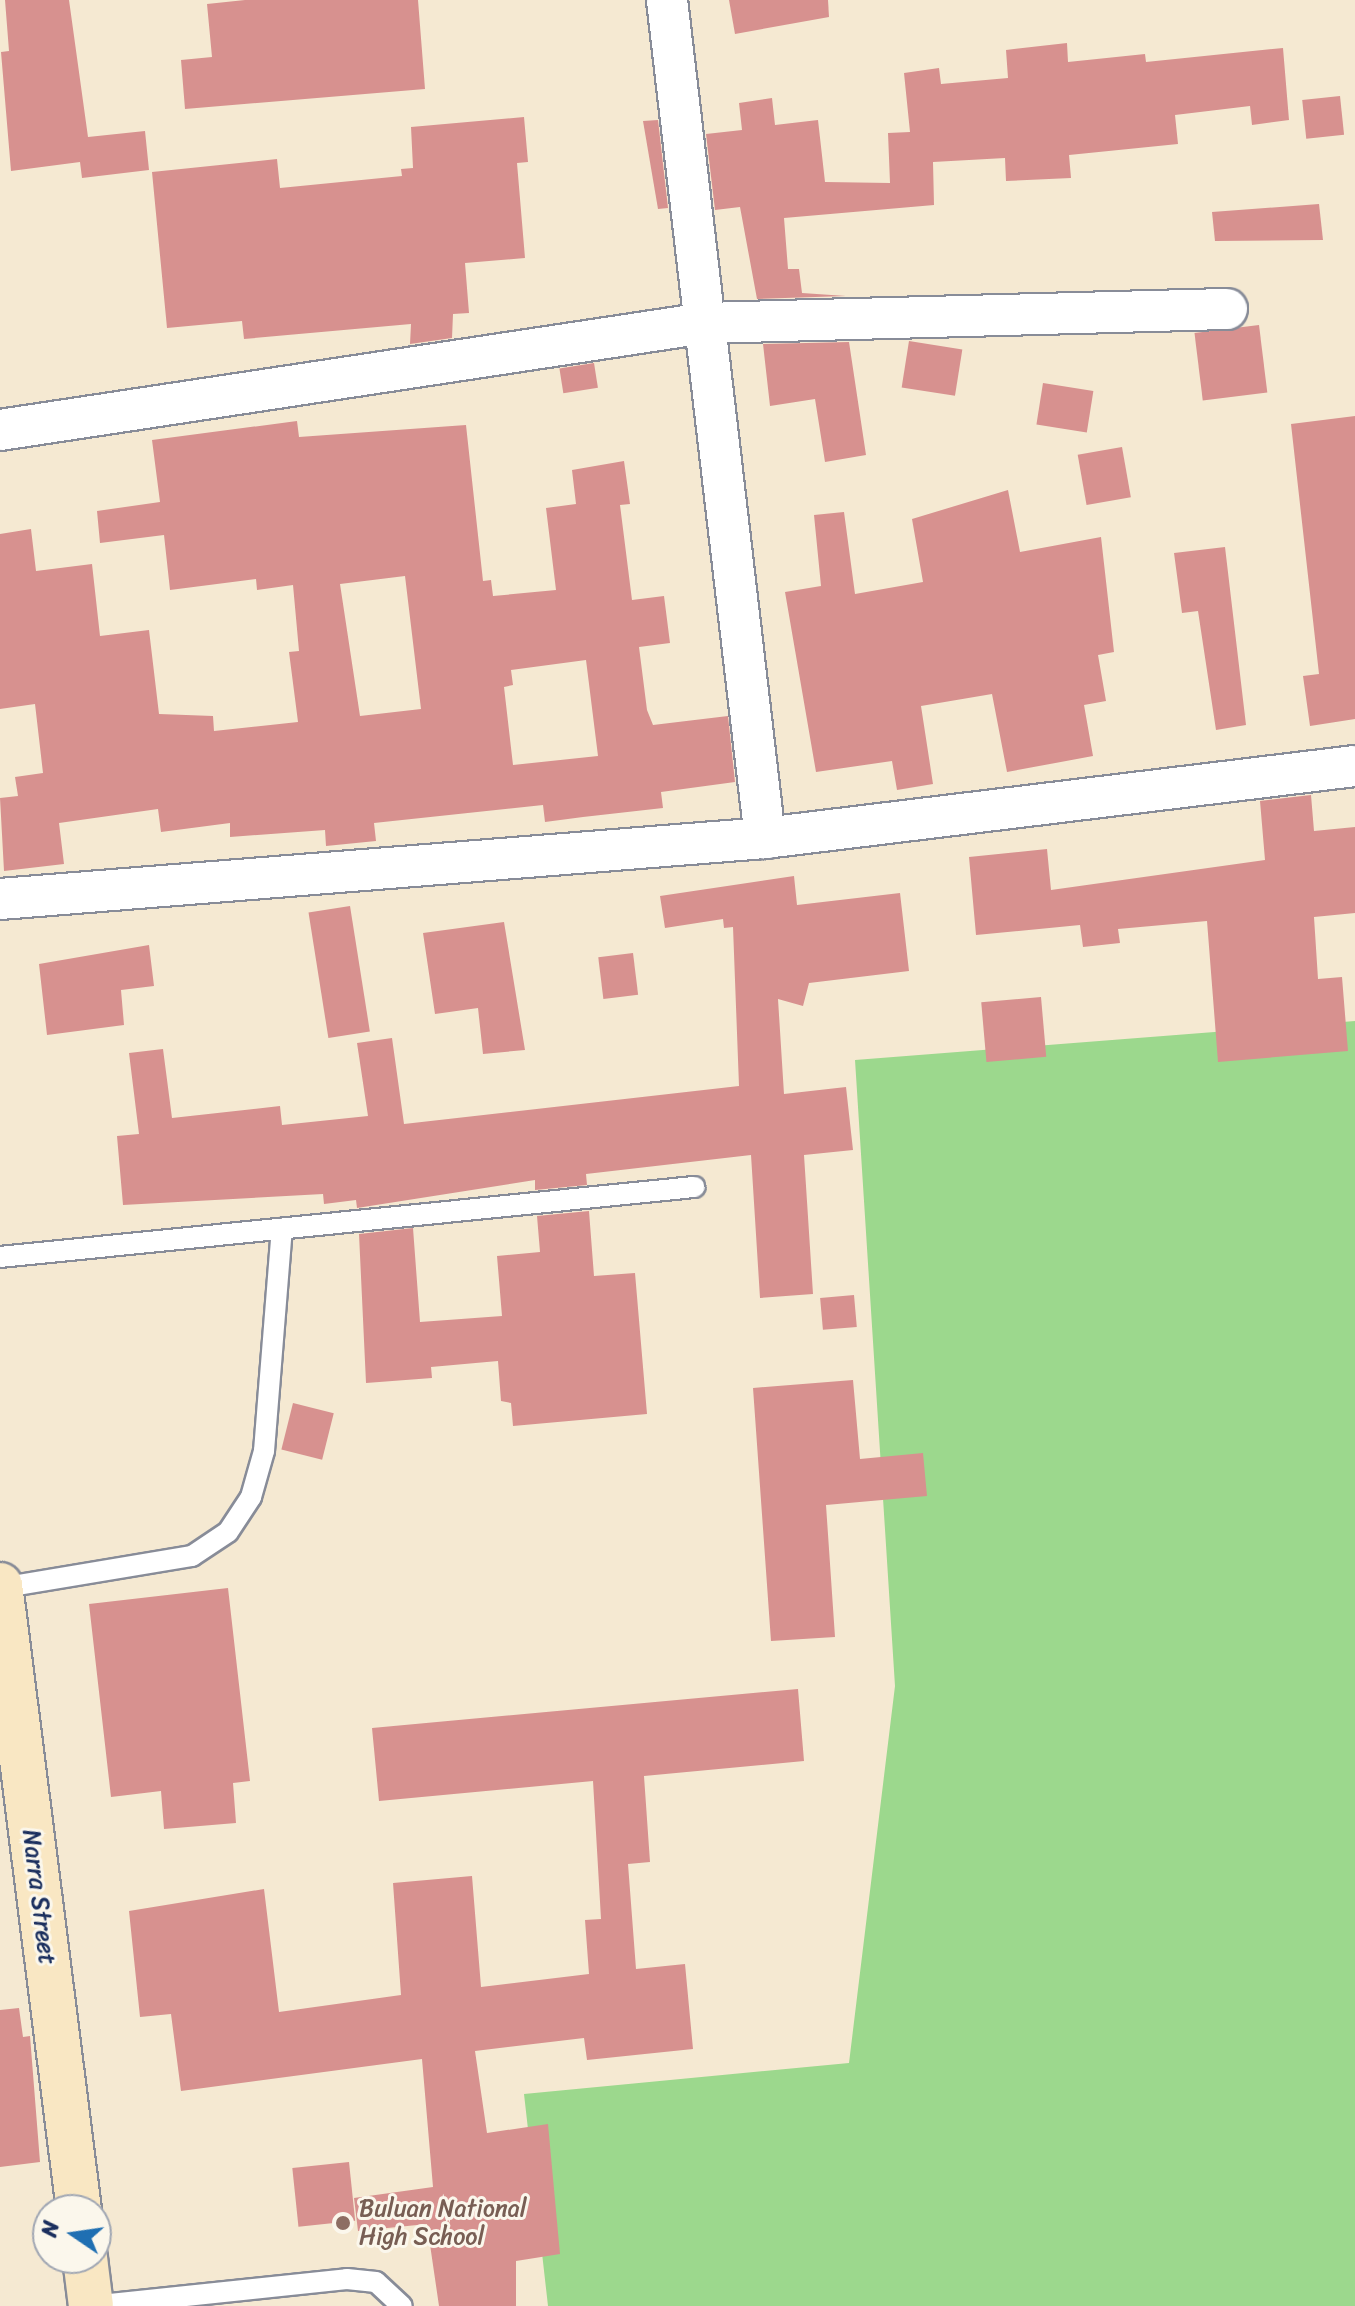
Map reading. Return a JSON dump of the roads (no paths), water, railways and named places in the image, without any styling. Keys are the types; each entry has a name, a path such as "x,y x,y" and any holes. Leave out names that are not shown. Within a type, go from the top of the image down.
{"street":[{"path":"667,0 765,838"},
{"path":"0,430 705,323 1227,309"},
{"path":"0,899 765,838 1355,766"},
{"name":"Narra Street","path":"0,1586 77,2194"},
{"path":"87,2274 90,2306"}],"lane":[{"path":"0,1257 694,1187"},
{"path":"0,1586 192,1556 228,1532 251,1497 264,1451 282,1229"},
{"path":"90,2306 347,2279 376,2282 402,2306"}],"place":[{"name":"Buluan National High School","path":"343,2223"}]}
